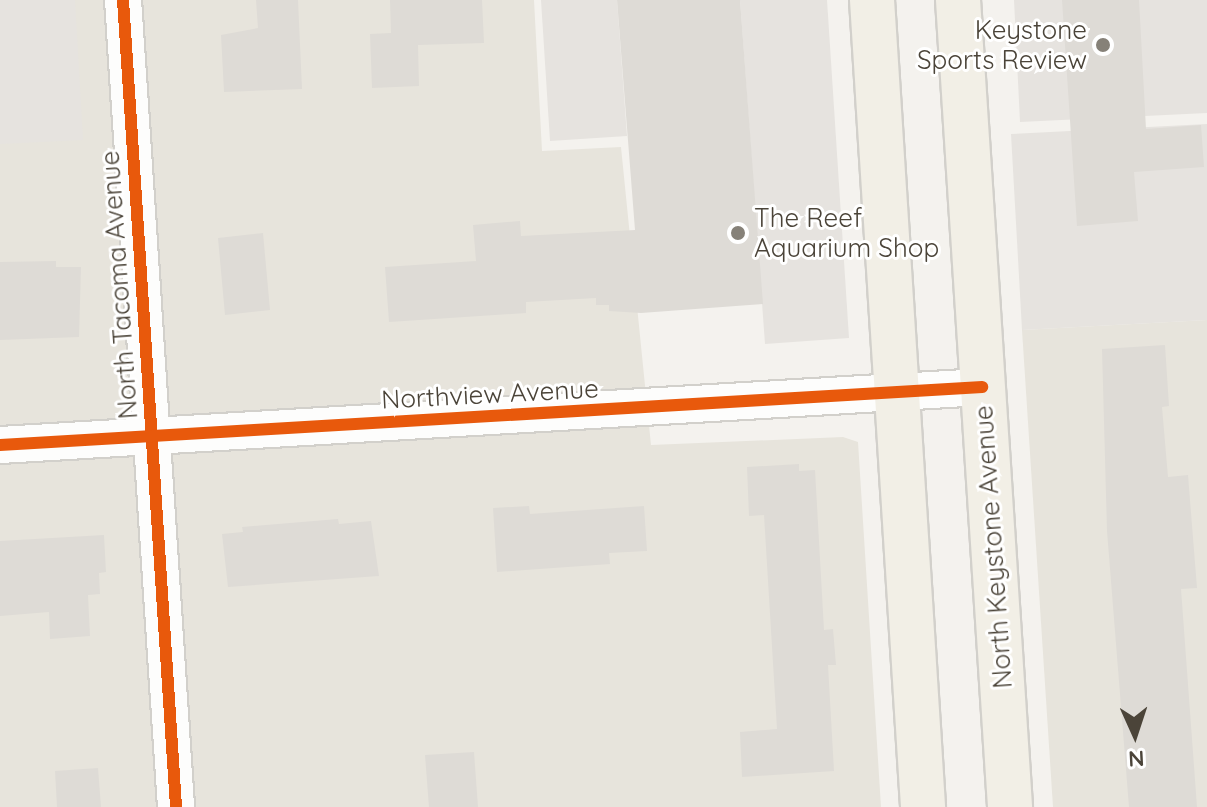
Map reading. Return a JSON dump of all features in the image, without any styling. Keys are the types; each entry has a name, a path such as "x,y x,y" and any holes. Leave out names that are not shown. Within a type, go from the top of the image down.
{"main road":[{"path":"872,0 923,807"},
{"name":"North Keystone Avenue","path":"958,0 1010,807"}],"street":[{"name":"North Tacoma Avenue","path":"123,0 176,807"},
{"name":"Northview Avenue","path":"0,445 982,387"}],"shaded area":[{"path":"0,0 534,0 542,151 621,147 651,445 843,437 858,442 881,807 0,807"},
{"path":"0,0 75,0 83,140 0,144"},
{"path":"541,0 617,0 627,136 550,141"},
{"path":"740,0 827,0 849,338 765,344"},
{"path":"1014,0 1207,0 1207,113 1020,122"},
{"path":"1207,124 1207,320 1022,330 1011,134"},
{"path":"1207,320 1207,807 1053,807 1022,330"}],"building":[{"path":"256,0 298,0 302,89 224,92 221,35 258,28"},
{"path":"390,0 482,0 484,43 418,45 419,86 372,88 370,34 391,33"},
{"path":"617,0 740,0 763,304 641,313 609,311 609,305 596,305 596,298 526,302 526,313 389,322 385,267 476,261 473,225 520,221 521,236 635,230"},
{"path":"1062,0 1139,0 1146,129 1201,125 1204,167 1134,172 1138,221 1077,226"},
{"path":"263,233 270,310 225,315 218,238"},
{"path":"56,261 56,267 81,267 79,337 0,340 0,262"},
{"path":"1165,345 1169,406 1162,407 1168,477 1188,475 1197,588 1181,589 1197,807 1129,807 1107,531 1102,349"},
{"path":"799,464 799,471 815,470 824,630 833,629 836,665 828,665 834,771 742,777 740,732 777,729 764,515 749,516 747,467"},
{"path":"529,506 530,514 644,506 647,551 609,553 610,564 497,572 493,508"},
{"path":"338,519 339,524 371,521 379,576 228,587 222,534 243,532 242,527"},
{"path":"104,535 106,572 99,573 100,594 88,595 90,636 50,639 49,612 0,616 0,541"},
{"path":"474,752 478,807 429,807 425,755"},
{"path":"98,768 101,807 57,807 55,771"}],"cycle path":[{"path":"123,0 176,807"},
{"path":"0,445 982,387"}],"place":[{"name":"Keystone Sports Review","path":"1103,45"},
{"name":"The Reef Aquarium Shop","path":"738,233"}]}
